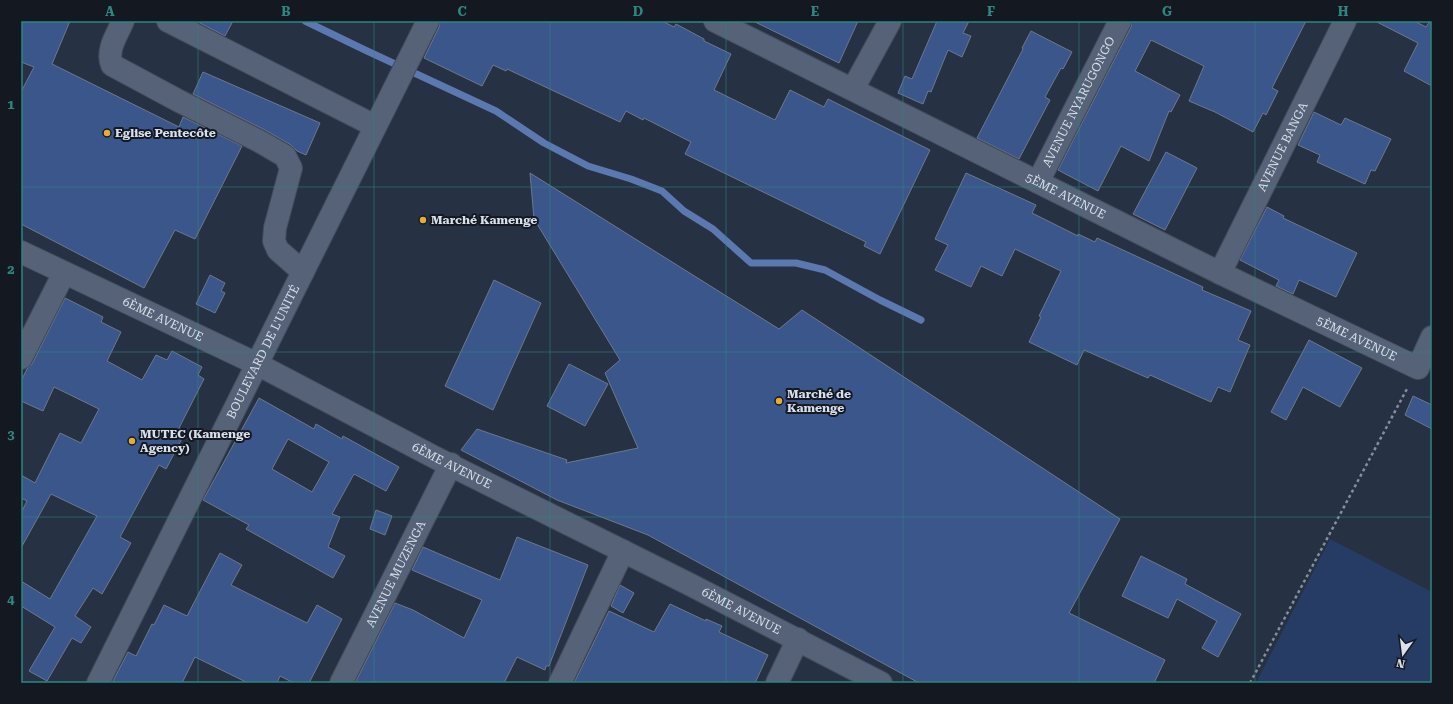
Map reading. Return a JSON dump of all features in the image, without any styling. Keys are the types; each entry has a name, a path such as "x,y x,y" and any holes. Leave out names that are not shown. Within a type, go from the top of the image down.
{"street":[{"path":"123,21 110,51 109,58 112,65 286,156 291,168 275,228 274,241 278,250 303,272"},
{"path":"168,21 375,126"},
{"name":"BOULEVARD DE L'UNITÉ","path":"98,683 428,21"},
{"name":"5ÈME AVENUE","path":"715,21 854,89 1220,273 1418,368"},
{"path":"854,89 890,21"},
{"name":"AVENUE NYARUGONGO","path":"1038,182 1120,21"},
{"name":"AVENUE BANGA","path":"1220,273 1345,21"},
{"name":"6ÈME AVENUE","path":"21,252 256,364 450,464 798,639 881,683"},
{"path":"21,358 64,273"},
{"path":"1418,368 1432,337"},
{"name":"AVENUE MUZENGA","path":"341,683 450,464"},
{"path":"560,683 624,551"},
{"path":"778,683 798,639"}],"path":[{"path":"1250,683 1418,368"}],"shaded area":[{"path":"1330,539 1432,592 1432,683 1256,683"}],"building":[{"path":"21,21 70,21 52,64 179,127 183,117 242,146 195,239 175,230 144,288 21,224 21,92 34,67 21,62"},
{"path":"196,21 233,21 225,36"},
{"path":"440,21 662,21 674,27 676,24 704,39 704,41 731,54 714,90 775,120 790,90 824,107 828,99 930,150 880,254 864,246 866,242 685,154 691,142 644,118 643,120 626,111 620,122 507,69 506,71 493,65 482,86 424,58 439,27"},
{"path":"753,21 858,21 839,63"},
{"path":"937,21 969,21 963,33 971,36 962,57 948,50 931,92 928,91 923,104 898,93 905,76 912,79"},
{"path":"1132,21 1306,21 1272,88 1278,91 1266,115 1263,113 1253,132 1215,112 1189,101 1204,66 1151,40 1135,71 1180,95 1171,112 1169,111 1149,161 1121,146 1098,191 1058,170 1131,27"},
{"path":"1375,21 1414,21 1426,27 1430,21 1432,21 1432,86 1404,71 1418,43"},
{"path":"1031,31 1072,52 1063,69 1061,68 1045,97 1050,100 1019,159 977,138"},
{"path":"203,72 320,123 306,155 297,151 291,145 265,130 193,94"},
{"path":"1314,112 1341,125 1345,118 1391,139 1375,171 1371,170 1365,184 1317,162 1320,155 1298,145"},
{"path":"1166,152 1197,168 1165,230 1133,214"},
{"name":"Marché de Kamenge","path":"530,173 779,329 802,310 1120,519 1069,613 1165,660 1154,683 919,683 648,535 557,500 461,450 477,429 567,460 566,463 638,448 605,373 620,360 534,219"},
{"path":"966,173 1036,205 1032,213 1078,236 1078,234 1095,242 1097,238 1203,287 1202,290 1251,311 1238,340 1250,345 1230,392 1218,387 1211,402 1150,375 1148,378 1084,350 1077,365 1029,342 1041,317 1039,316 1061,271 1015,249 1002,276 981,266 971,287 935,270 948,245 935,239"},
{"path":"1267,207 1284,216 1283,218 1357,253 1336,297 1299,280 1293,294 1276,286 1279,280 1240,260"},
{"path":"210,275 225,283 221,291 225,293 215,313 196,304"},
{"path":"494,280 541,303 493,410 445,386"},
{"path":"65,298 103,317 101,322 121,332 107,361 142,380 156,355 167,360 172,351 202,367 198,375 204,379 179,428 186,431 166,469 159,465 120,537 131,543 102,594 93,588 75,616 91,627 81,643 72,638 47,681 29,671 55,627 21,606 21,581 50,599 97,516 51,494 21,548 21,513 27,501 21,498 21,475 35,483 60,433 81,443 99,409 54,387 43,411 21,401 21,381 27,369 32,364"},
{"path":"1309,340 1362,368 1340,407 1303,387 1286,420 1271,412"},
{"path":"569,364 608,384 585,426 547,406"},
{"path":"1413,396 1432,405 1432,429 1405,415"},
{"path":"259,398 314,429 316,424 342,439 343,436 399,467 386,491 354,474 332,514 340,517 328,547 345,556 333,578 246,529 249,525 203,500","holes":["288,439 329,462 312,492 272,469"]},
{"path":"376,510 392,516 385,535 370,529"},
{"path":"517,537 588,565 549,666 546,666 545,670 517,657 504,683 355,683 395,603 413,610 464,638 482,600 412,570 423,547 500,580"},
{"path":"220,553 242,565 231,585 307,623 317,605 342,619 309,683 294,683 280,676 277,683 248,683 195,657 182,683 112,683 128,652 136,656 152,624 154,625 164,605 187,616"},
{"path":"1141,556 1187,579 1185,584 1241,614 1218,657 1202,648 1217,621 1177,599 1168,618 1122,596"},
{"path":"620,585 634,593 623,613 611,606"},
{"path":"670,604 706,621 706,619 722,626 719,632 768,655 755,683 574,683 609,611 654,632"}],"waterway":[{"path":"305,21 496,111 544,143 588,166 631,179 662,191 684,211 713,229 751,263 796,263 825,270 880,300 921,320"}],"place":[{"name":"Eglise Pentecôte","path":"107,133"},
{"name":"Marché Kamenge","path":"423,220"},
{"name":"Marché de Kamenge","path":"779,401"},
{"name":"MUTEC (Kamenge Agency)","path":"132,441"}]}
